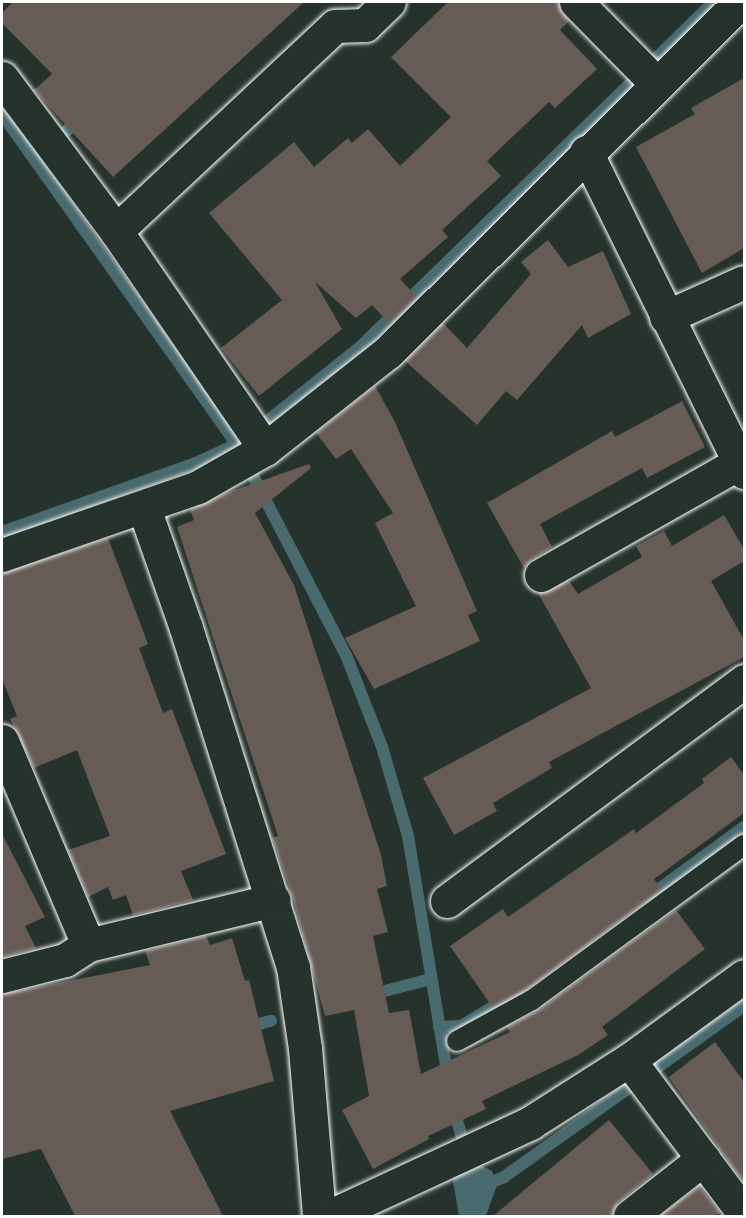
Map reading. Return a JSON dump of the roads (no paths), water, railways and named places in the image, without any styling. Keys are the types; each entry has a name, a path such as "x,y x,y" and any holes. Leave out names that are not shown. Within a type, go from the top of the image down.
{"street":[{"path":"116,231 335,26 365,25 389,2"},
{"path":"576,2 647,74"},
{"path":"2,555 144,508 198,487 388,352 586,152 647,74 740,2"},
{"path":"5,96 116,231 253,447"},
{"path":"541,575 742,467 586,152"},
{"path":"666,317 744,282"},
{"path":"144,508 274,900 293,967 303,1036 319,1216"},
{"path":"447,901 744,681"},
{"path":"2,741 88,945"},
{"path":"2,976 65,960 88,945 274,900"},
{"path":"330,1216 386,1203 464,1154 640,1074 744,976"},
{"path":"640,1074 744,1214"},
{"path":"630,1216 703,1159"}],"lane":[{"path":"457,1041 532,1000 744,845"}],"water":[{"path":"478,1164 492,1171 497,1185 486,1216 459,1216 452,1175"}],"waterway":[{"path":"255,431 359,348 714,2"},
{"path":"2,114 237,445 346,655 382,747 408,836 448,1078"},
{"path":"64,133 81,118"},
{"path":"2,532 196,463 241,442"},
{"path":"648,897 744,827"},
{"path":"369,995 431,979"},
{"path":"439,1027 461,1026 518,992"},
{"path":"481,1186 504,1177 744,1006"},
{"path":"244,1028 271,1021"},
{"path":"453,1107 466,1151"}]}
